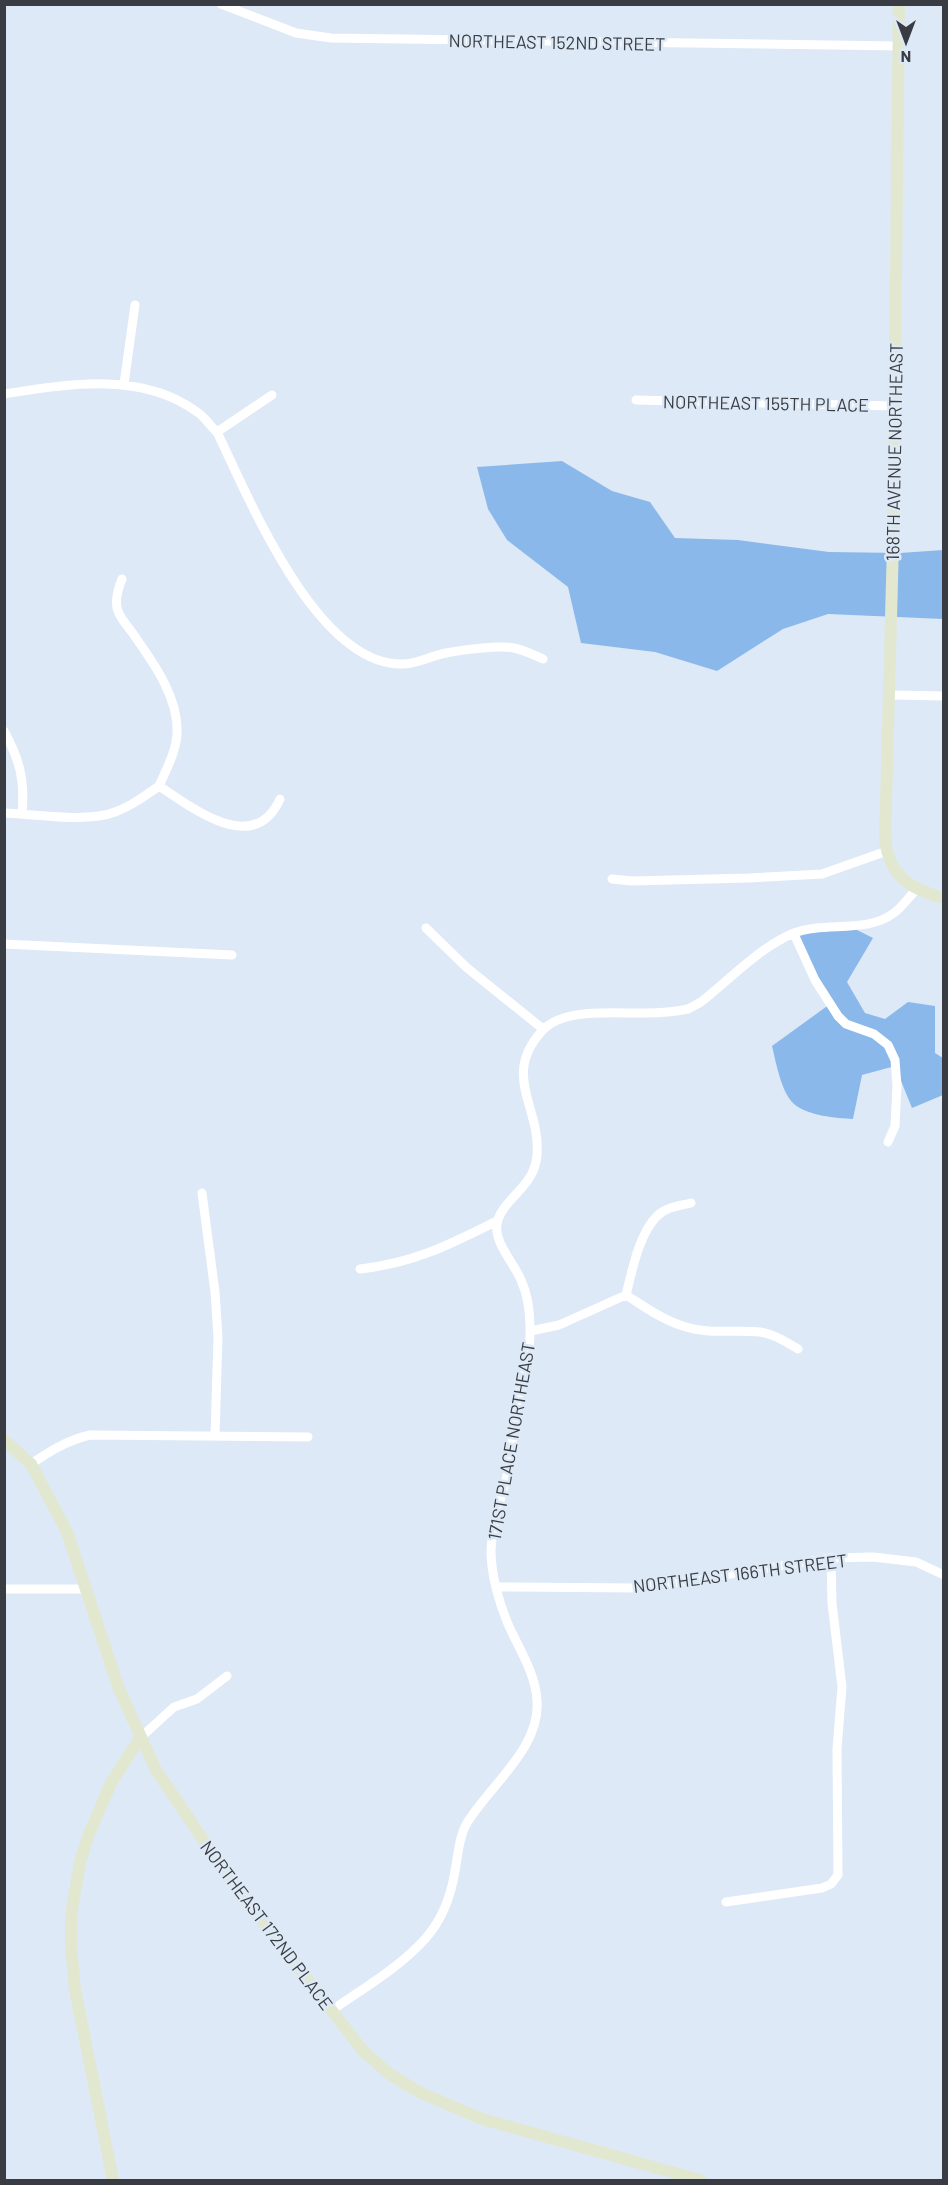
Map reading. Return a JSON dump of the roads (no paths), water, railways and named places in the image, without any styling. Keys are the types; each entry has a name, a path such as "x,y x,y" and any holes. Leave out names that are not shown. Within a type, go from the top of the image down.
{"street":[{"name":"NORTHEAST 152ND STREET","path":"221,4 297,33 331,38 899,46"},
{"name":"168TH AVENUE NORTHEAST","path":"899,4 895,406 885,840 887,851 901,878 916,890"},
{"path":"124,384 135,304"},
{"path":"4,394 77,385 124,384 173,397 199,413 217,432 294,583 316,611 348,644 364,656 385,663 422,662 444,653 513,647 543,659"},
{"path":"217,432 272,395"},
{"name":"NORTHEAST 155TH PLACE","path":"636,400 895,406"},
{"path":"4,813 100,816 129,806 159,786 173,754 177,735 176,716 168,691 151,660 118,611 117,593 122,579"},
{"path":"890,695 944,696"},
{"path":"4,731 14,749 24,785 22,813"},
{"path":"159,786 210,819 229,826 263,821 274,814 280,799"},
{"path":"612,879 749,878 822,874 887,851"},
{"path":"360,1269 380,1267 422,1257 497,1221 503,1209 532,1176 537,1162 538,1146 524,1086 523,1066 527,1052 543,1029 566,1017 688,1009 701,1002 773,945 794,934 814,927 864,924 882,919 894,913 916,890 944,898"},
{"path":"426,928 466,967 543,1029"},
{"path":"794,934 815,980 838,1016 846,1024 874,1034 888,1045 894,1060 897,1086 895,1126 888,1142"},
{"path":"4,944 232,955"},
{"path":"201,1193 215,1292 218,1337 215,1436"},
{"path":"626,1294 637,1253 649,1226 657,1216 671,1207 691,1203"},
{"name":"171ST PLACE NORTHEAST","path":"331,2011 402,1960 425,1939 440,1919 448,1900 466,1824 517,1757 532,1731 537,1700 532,1678 507,1622 492,1570 494,1524 509,1467 516,1410 531,1331 527,1297 497,1233 497,1221"},
{"path":"531,1331 559,1325 626,1294"},
{"path":"626,1294 665,1320 687,1328 712,1332 761,1332 778,1337 798,1348"},
{"path":"4,1440 31,1464 60,1445 90,1435 308,1437"},
{"name":"NORTHEAST 172ND PLACE","path":"31,1464 67,1532 107,1659 156,1770 234,1885 364,2052 391,2075 419,2092 482,2119 700,2181"},
{"name":"NORTHEAST 166TH STREET","path":"497,1587 641,1588 831,1558 873,1557 916,1562 944,1575"},
{"path":"726,1902 822,1888 831,1884 838,1875 837,1749 842,1687 832,1603 831,1558"},
{"path":"4,1589 85,1589"},
{"path":"113,2181 75,1989 71,1915 80,1862 89,1834 111,1783 140,1738 174,1707 197,1699 227,1676"}]}
